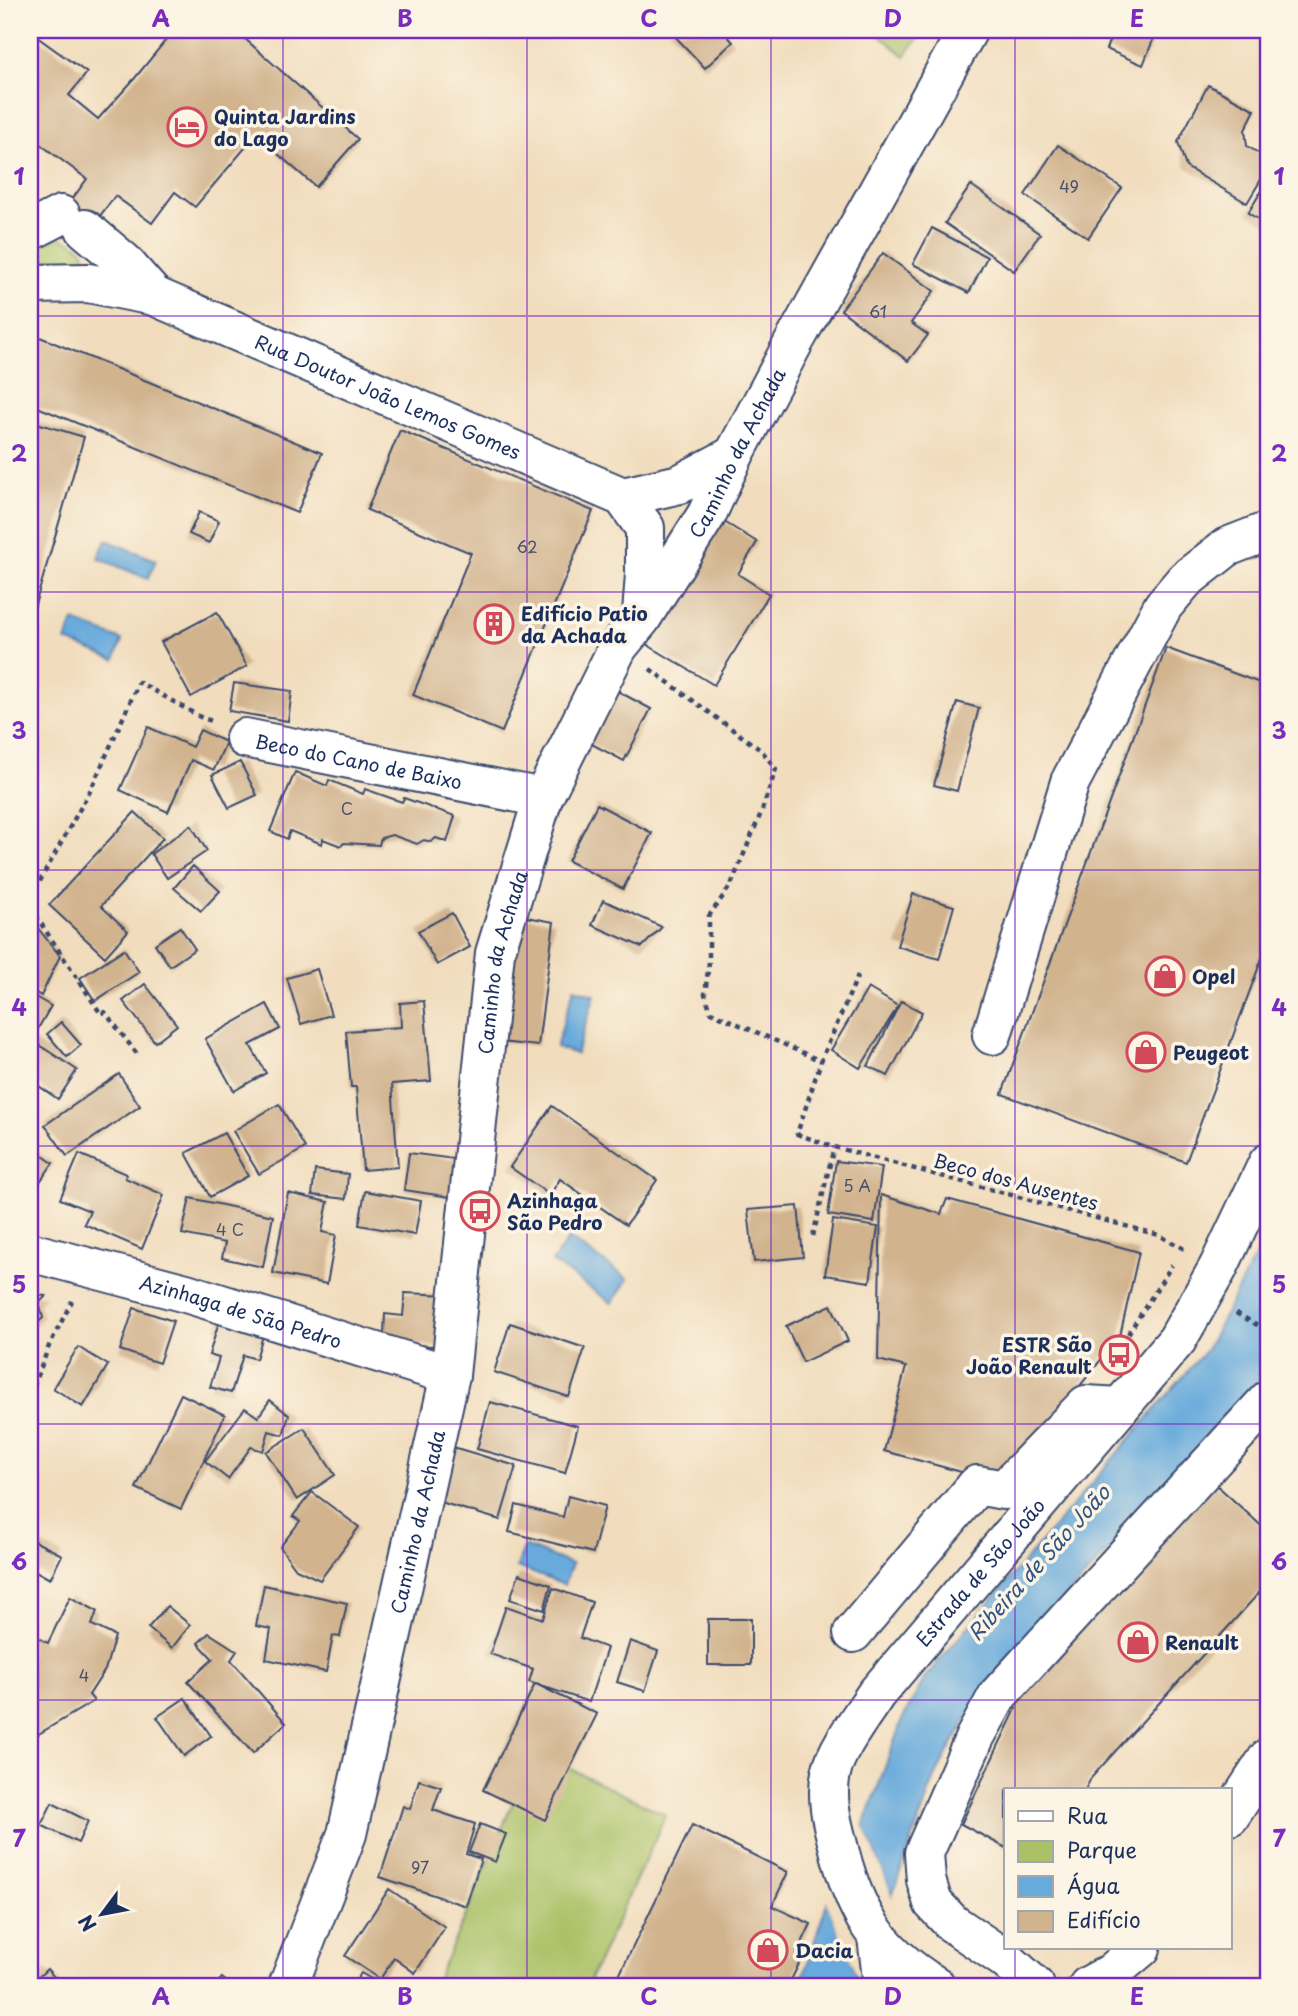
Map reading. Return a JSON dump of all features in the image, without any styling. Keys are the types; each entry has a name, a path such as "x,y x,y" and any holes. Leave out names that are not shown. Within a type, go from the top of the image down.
{"street":[{"name":"Caminho da Achada","path":"288,1986 347,1834 450,1375 495,953 543,797 629,633 707,514 734,455 968,30"},
{"name":"Rua Doutor João Lemos Gomes","path":"59,225 123,261 154,296"},
{"name":"Rua Doutor João Lemos Gomes","path":"30,285 88,283 154,296 623,497"},
{"path":"629,633 645,574 645,528 623,497 680,484 734,455"},
{"path":"992,1035 1070,782 1163,606 1185,580 1227,547 1268,531"},
{"name":"Beco do Cano de Baixo","path":"245,738 543,797"},
{"name":"Estrada de São João","path":"936,1986 914,1973 877,1937 855,1901 843,1868 829,1809 831,1772 846,1741 876,1694 1177,1340 1218,1268 1268,1163"},
{"name":"Azinhaga de São Pedro","path":"30,1252 186,1293 450,1375"},
{"path":"1035,1986 1005,1959 952,1923 933,1903 926,1880 924,1853 975,1737 998,1695 1268,1400"},
{"path":"853,1633 977,1485 1004,1490 1086,1405 1120,1407"},
{"path":"1232,1813 1268,1758"},
{"path":"877,1937 883,1986"},
{"path":"1088,1986 1110,1975 1139,1950"}],"path":[{"path":"629,633 670,681 762,751 776,769 761,813 730,885 709,916 709,962 705,994 711,1012 821,1061"},
{"name":"Beco do Cano de Baixo","path":"30,898 92,787 139,682 202,718 240,729 245,738"},
{"path":"30,907 101,1014 104,1012 137,1054"},
{"name":"Beco dos Ausentes","path":"858,975 821,1061 797,1134 834,1147 1159,1235 1185,1250"},
{"path":"813,1236 834,1147"},
{"path":"1126,1338 1191,1238"},
{"path":"30,1396 50,1346 89,1266"},
{"path":"1229,1309 1268,1331"}],"green space":[{"path":"873,30 924,30 905,56"},
{"path":"59,237 79,247 86,258 81,263 68,264 47,260 38,251 39,244"},
{"path":"534,1751 666,1815 587,1986 434,1986 466,1915"}],"water":[{"path":"106,540 156,560 148,579 98,558"},
{"path":"74,621 122,640 115,660 66,641"},
{"path":"574,988 595,995 576,1054 556,1047"},
{"name":"Ribeira de São João","path":"1268,1232 1268,1379 993,1676 935,1777 892,1895 864,1826 902,1720 926,1676 1206,1350"},
{"path":"569,1238 628,1279 612,1303 552,1262"},
{"path":"524,1546 572,1564 564,1585 517,1567"},
{"path":"827,1903 861,1985 860,1986 800,1986"}],"pier":[{"path":"864,1826 892,1895 891,1898 862,1830"},
{"path":"829,1900 862,1980 861,1985 827,1904"}],"building":[{"name":"Quinta Jardins do Lago","path":"154,30 235,30 358,139 316,187 256,135 195,207 175,192 152,223 115,196 93,225 67,206 87,179 40,144 30,155 30,32 87,73 69,95 98,119 166,40"},
{"path":"722,30 733,42 705,68 670,31"},
{"path":"1114,30 1157,30 1143,65 1106,49"},
{"path":"1208,85 1255,110 1245,130 1247,146 1268,159 1268,168 1247,203 1186,167 1178,142"},
{"path":"1058,145 1122,188 1088,238 1025,195"},
{"path":"1268,180 1268,225 1248,213"},
{"path":"971,185 1040,234 1014,271 945,223"},
{"path":"932,228 987,257 969,293 913,264"},
{"path":"883,253 934,291 911,323 928,335 908,361 841,310"},
{"path":"30,333 322,453 297,513 30,404"},
{"path":"30,421 84,437 30,622"},
{"name":"Edifício Patio da Achada","path":"400,430 593,511 502,732 413,695 471,553 367,510"},
{"path":"199,512 219,521 209,543 189,534"},
{"path":"721,520 757,542 738,574 769,594 714,685 646,644"},
{"path":"217,612 247,666 191,697 161,642"},
{"path":"1166,648 1268,686 1268,942 1186,1162 1002,1094"},
{"path":"234,683 292,691 288,721 229,711"},
{"path":"610,687 651,709 624,761 582,739"},
{"path":"957,702 979,708 957,791 934,785"},
{"path":"148,727 192,747 200,730 226,742 214,770 191,760 168,812 120,790"},
{"path":"240,762 257,795 229,808 212,775"},
{"path":"295,772 327,786 329,780 363,794 365,789 402,802 404,798 455,816 447,842 436,838 431,842 424,840 417,844 392,835 381,838 379,845 344,843 341,846 323,839 322,844 290,831 287,839 270,831"},
{"path":"597,804 652,833 623,889 568,861"},
{"path":"135,812 163,838 101,906 128,931 105,957 49,905"},
{"path":"191,825 207,851 167,878 151,854"},
{"path":"193,866 220,891 201,911 174,888"},
{"path":"913,894 954,906 939,959 897,946"},
{"path":"603,900 662,927 642,947 592,925"},
{"path":"452,913 470,947 437,965 418,931"},
{"path":"516,915 554,922 538,1046 500,1042"},
{"path":"33,922 60,956 41,996 30,989 30,928"},
{"path":"180,927 195,949 170,966 155,944"},
{"path":"124,949 139,972 95,1001 80,978"},
{"path":"317,969 331,1015 301,1024 287,978"},
{"path":"145,984 177,1025 155,1042 123,1001"},
{"path":"868,988 898,1006 860,1068 831,1050"},
{"path":"30,994 51,1006 32,1039 30,1037"},
{"path":"424,1001 431,1081 392,1084 398,1167 363,1170 356,1087 351,1087 346,1031 401,1027 400,1003"},
{"path":"901,1001 922,1012 888,1076 868,1066"},
{"path":"267,1004 280,1029 250,1045 266,1073 234,1091 205,1039"},
{"path":"61,1022 81,1045 67,1057 47,1034"},
{"path":"30,1039 77,1070 58,1099 30,1080"},
{"path":"119,1074 140,1106 67,1156 45,1125"},
{"path":"279,1104 305,1148 259,1174 233,1131"},
{"path":"552,1106 657,1180 626,1225 560,1179 550,1195 510,1167"},
{"path":"224,1133 248,1176 210,1197 186,1153"},
{"path":"30,1147 53,1163 30,1196"},
{"path":"409,1153 462,1160 457,1198 404,1190"},
{"path":"79,1154 126,1174 125,1178 164,1195 142,1249 84,1224 90,1211 60,1199"},
{"path":"836,1161 882,1167 874,1222 828,1215"},
{"path":"315,1170 348,1174 346,1199 312,1195"},
{"path":"365,1191 421,1201 415,1235 359,1225"},
{"path":"288,1193 328,1202 322,1232 336,1235 327,1284 273,1273"},
{"path":"881,1195 941,1214 947,1199 1139,1252 1120,1336 1002,1483 884,1451 906,1367 878,1360"},
{"path":"190,1198 273,1216 263,1267 222,1258 225,1243 182,1234"},
{"path":"798,1206 803,1257 754,1262 748,1210"},
{"path":"833,1220 878,1227 870,1282 825,1275"},
{"path":"405,1293 448,1295 443,1347 419,1345 384,1334 385,1314 403,1316"},
{"path":"30,1294 46,1296 39,1303 43,1318 30,1330"},
{"path":"831,1305 848,1341 803,1362 786,1326"},
{"path":"134,1308 173,1321 159,1363 120,1350"},
{"path":"223,1308 267,1322 256,1359 243,1355 231,1393 210,1387 219,1358 209,1355"},
{"path":"510,1323 585,1348 569,1397 494,1372"},
{"path":"78,1347 108,1365 83,1407 53,1388"},
{"path":"181,1394 225,1415 181,1509 136,1488"},
{"path":"270,1400 289,1415 283,1435 269,1431 263,1451 251,1447 228,1479 205,1461 245,1408 258,1417"},
{"path":"490,1402 578,1426 565,1473 477,1449"},
{"path":"304,1428 335,1475 297,1500 266,1452"},
{"path":"453,1447 516,1466 500,1520 437,1501"},
{"name":"Renault","path":"1209,1478 1268,1532 1268,1583 1091,1778 1086,1788 1004,1788 1004,1847 961,1824 1016,1709 1007,1701"},
{"path":"312,1492 359,1527 320,1580 296,1569 280,1547 300,1521 293,1516"},
{"path":"568,1496 605,1506 593,1553 509,1532 516,1505 563,1517"},
{"path":"30,1539 62,1555 50,1579 30,1568"},
{"path":"519,1574 551,1585 544,1610 510,1599"},
{"path":"264,1585 347,1603 340,1637 333,1636 326,1672 266,1659 271,1629 256,1626"},
{"path":"553,1588 592,1602 580,1638 607,1648 589,1702 536,1684 597,1714 545,1820 483,1790 535,1684 529,1682 533,1669 490,1654 506,1606 543,1619"},
{"path":"70,1597 97,1611 92,1625 115,1636 105,1670 89,1695 94,1701 30,1739 30,1633 48,1643"},
{"path":"167,1606 190,1625 172,1648 148,1628"},
{"path":"708,1619 751,1619 751,1665 708,1665"},
{"path":"209,1633 237,1651 231,1660 286,1723 253,1753 188,1682 213,1659 198,1643"},
{"path":"630,1641 658,1651 645,1691 617,1682"},
{"path":"185,1698 211,1736 184,1756 157,1717"},
{"path":"419,1780 441,1787 433,1810 475,1824 466,1854 481,1859 466,1906 380,1877 403,1806 410,1809"},
{"path":"52,1803 88,1821 78,1843 41,1825"},
{"path":"480,1824 506,1834 495,1862 469,1852"},
{"path":"692,1825 788,1872 772,1906 811,1924 797,1953 803,1956 788,1986 614,1986"},
{"path":"389,1889 445,1927 415,1973 394,1958 380,1979 345,1956"},
{"path":"47,1969 62,1986 30,1986 30,1985"},
{"path":"361,1973 383,1986 353,1986"},
{"path":"222,1978 232,1986 215,1986"}],"place":[{"name":"Quinta Jardins do Lago","path":"187,127"},
{"name":"Edifício Patio da Achada","path":"494,624"},
{"name":"Opel","path":"1165,976"},
{"name":"Peugeot","path":"1146,1052"},
{"name":"Azinhaga São Pedro","path":"480,1211"},
{"name":"ESTR São João Renault","path":"1119,1355"},
{"name":"Renault","path":"1138,1642"},
{"name":"Dacia","path":"768,1950"}]}
